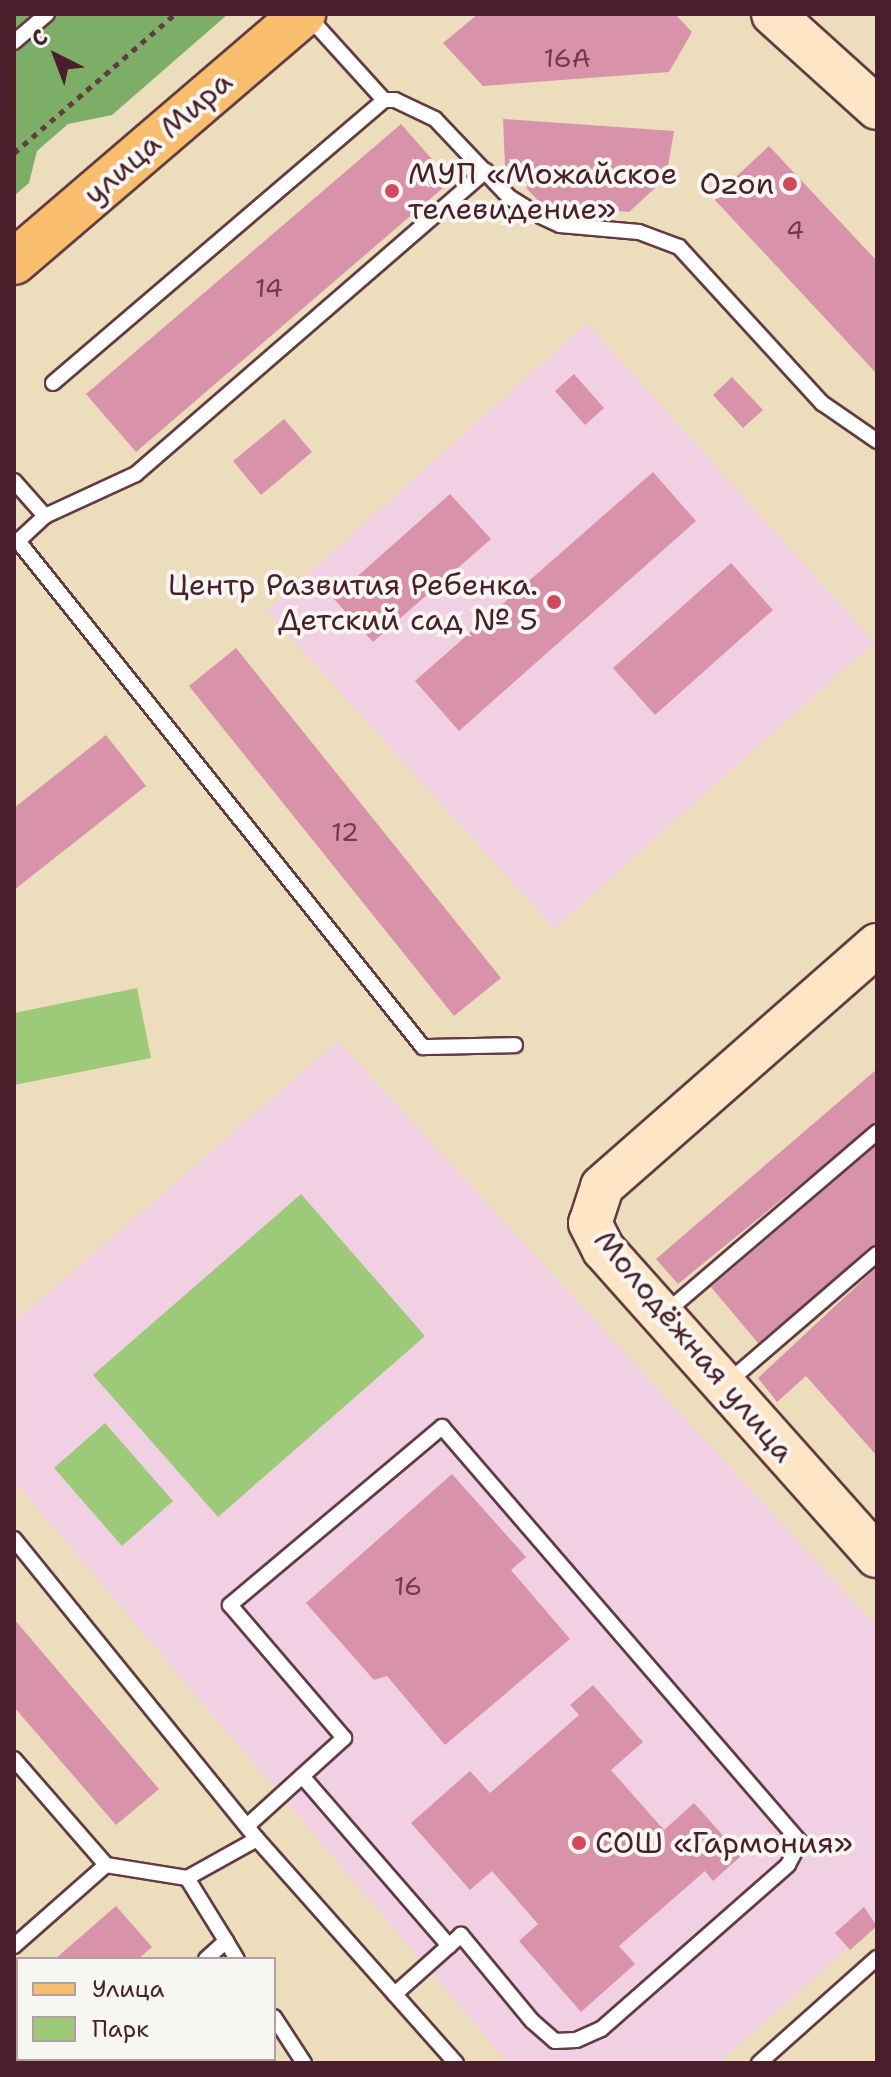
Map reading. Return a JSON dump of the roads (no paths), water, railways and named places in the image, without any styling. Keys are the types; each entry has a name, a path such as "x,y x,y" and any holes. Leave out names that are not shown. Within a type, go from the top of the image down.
{"main road":[{"name":"улица Мира","path":"14,262 305,14"}],"street":[{"path":"773,14 877,108"},
{"name":"Молодёжная улица","path":"877,945 602,1187 591,1206 594,1237 877,1556"}],"lane":[{"path":"14,42 47,14"},
{"path":"305,14 384,100 420,107 509,197 560,225 639,232 679,247 822,403 877,441"},
{"path":"53,383 384,100"},
{"path":"486,171 136,474 45,516 16,543 423,1047 515,1045"},
{"path":"14,481 45,516"},
{"path":"661,1316 877,1132"},
{"path":"724,1386 877,1254"},
{"path":"247,1826 344,1738 230,1605 442,1427 800,1842 788,1865 601,2029 576,2040 555,2041 532,2021 461,1935 395,1994"},
{"path":"14,1539 257,1839 456,2063"},
{"path":"14,1759 106,1865 187,1878 257,1839"},
{"path":"302,1776 449,1946"},
{"path":"14,1946 106,1865"},
{"path":"187,1878 236,1957"},
{"path":"208,1957 226,1941"},
{"path":"759,2063 877,1958"},
{"path":"276,2020 304,2063"}],"place":[{"name":"Ozon","path":"790,184"},
{"name":"МУП «Можайское телевидение»","path":"392,191"},
{"name":"Центр Развития Ребенка. Детский сад № 5","path":"554,602"},
{"name":"СОШ «Гармония»","path":"579,1843"}]}
